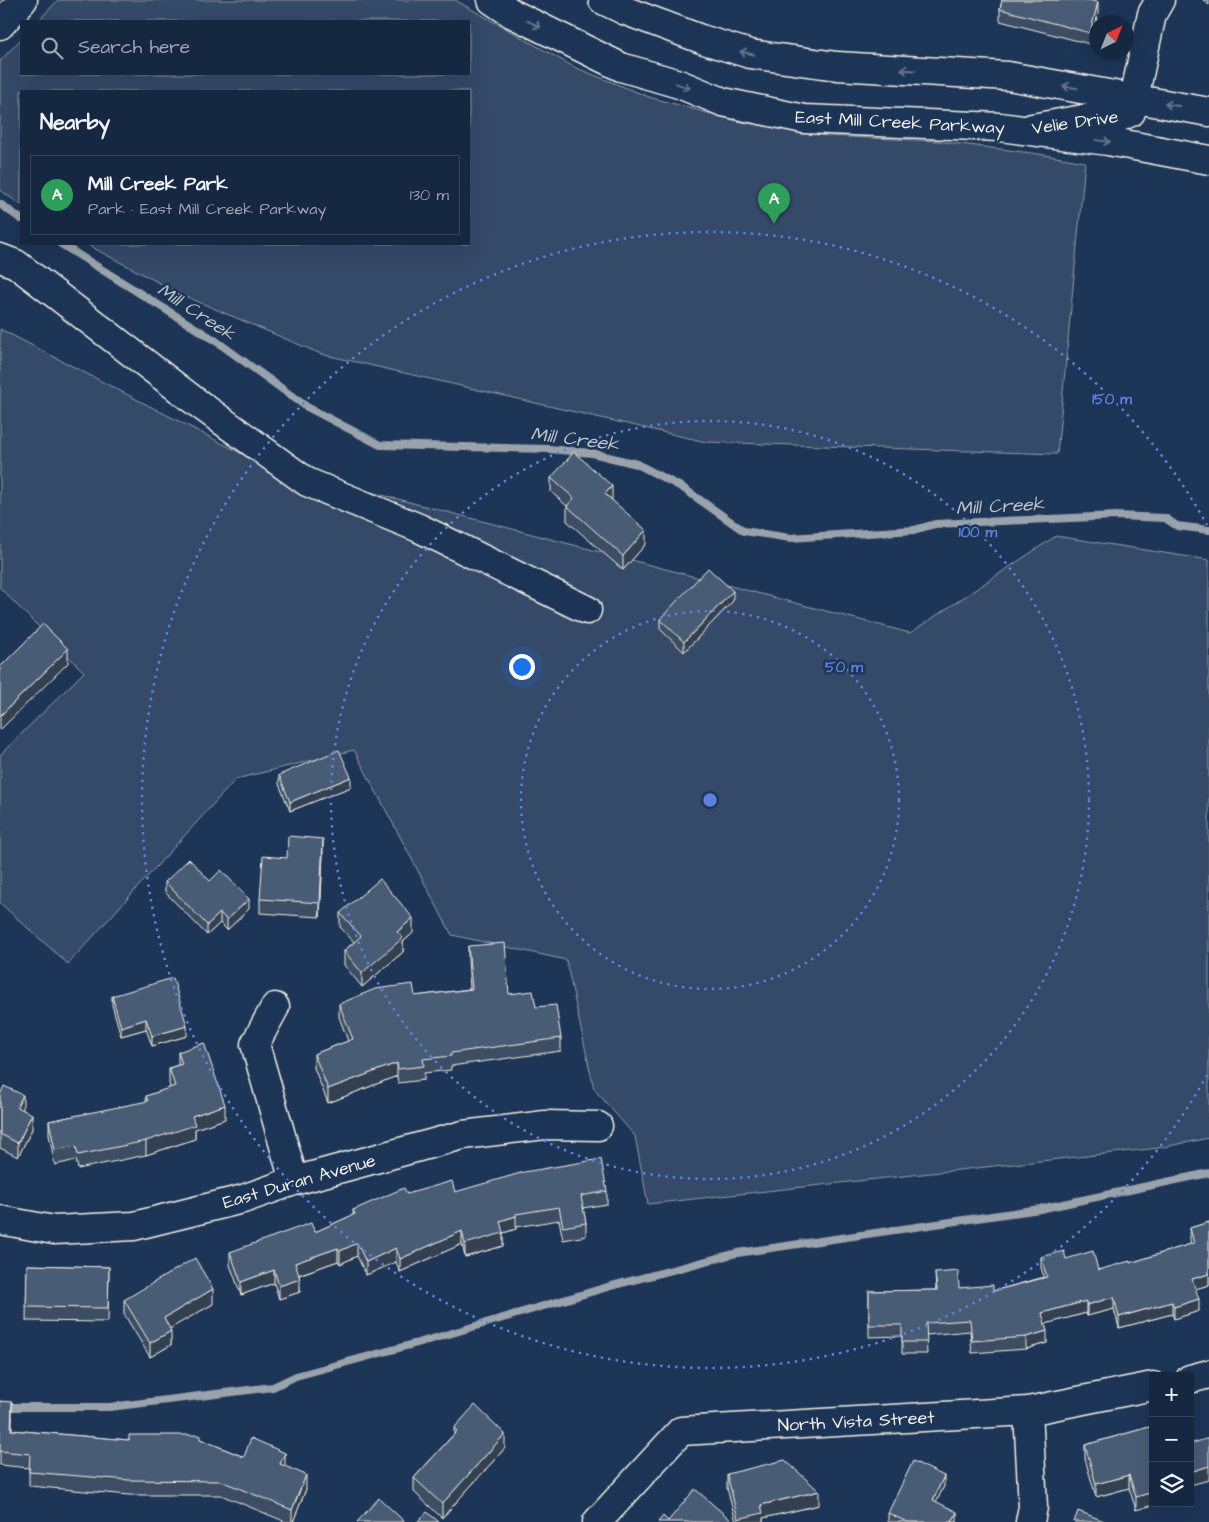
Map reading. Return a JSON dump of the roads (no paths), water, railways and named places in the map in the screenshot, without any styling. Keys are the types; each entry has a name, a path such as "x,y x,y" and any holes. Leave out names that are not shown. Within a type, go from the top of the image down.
{"street":[{"path":"0,25 24,0"},
{"name":"East Mill Creek Parkway","path":"492,0 513,14 621,67 679,84 723,102 804,119 1020,130 1108,141 1209,160"},
{"path":"603,0 626,12 750,54 837,66 1008,76 1209,112"},
{"name":"Velie Drive","path":"1020,130 1089,118 1127,115 1133,108 1152,14 1160,0"},
{"path":"0,258 16,264 192,399 307,482 418,528 587,610"},
{"path":"275,1007 255,1044 294,1181"},
{"name":"East Duran Avenue","path":"0,1220 54,1230 134,1226 243,1199 294,1181 463,1135 545,1125 598,1126"},
{"path":"1194,1378 1209,1374"},
{"name":"North Vista Street","path":"597,1522 681,1431 1028,1411 1149,1387"},
{"path":"1028,1411 1033,1508 1030,1522"}],"waterway":[{"name":"Mill Creek","path":"0,204 20,218"},
{"name":"Mill Creek","path":"63,245 216,341 307,407 380,445 549,449 592,453 637,464 683,488 744,531 790,538 914,530 935,524 1116,516 1165,518 1177,526 1209,530"},
{"path":"0,1407 110,1407 273,1387 296,1376 432,1339 611,1286 737,1253 1040,1209 1209,1173"}],"place":[{"name":"Mill Creek Park","path":"774,224"}]}
